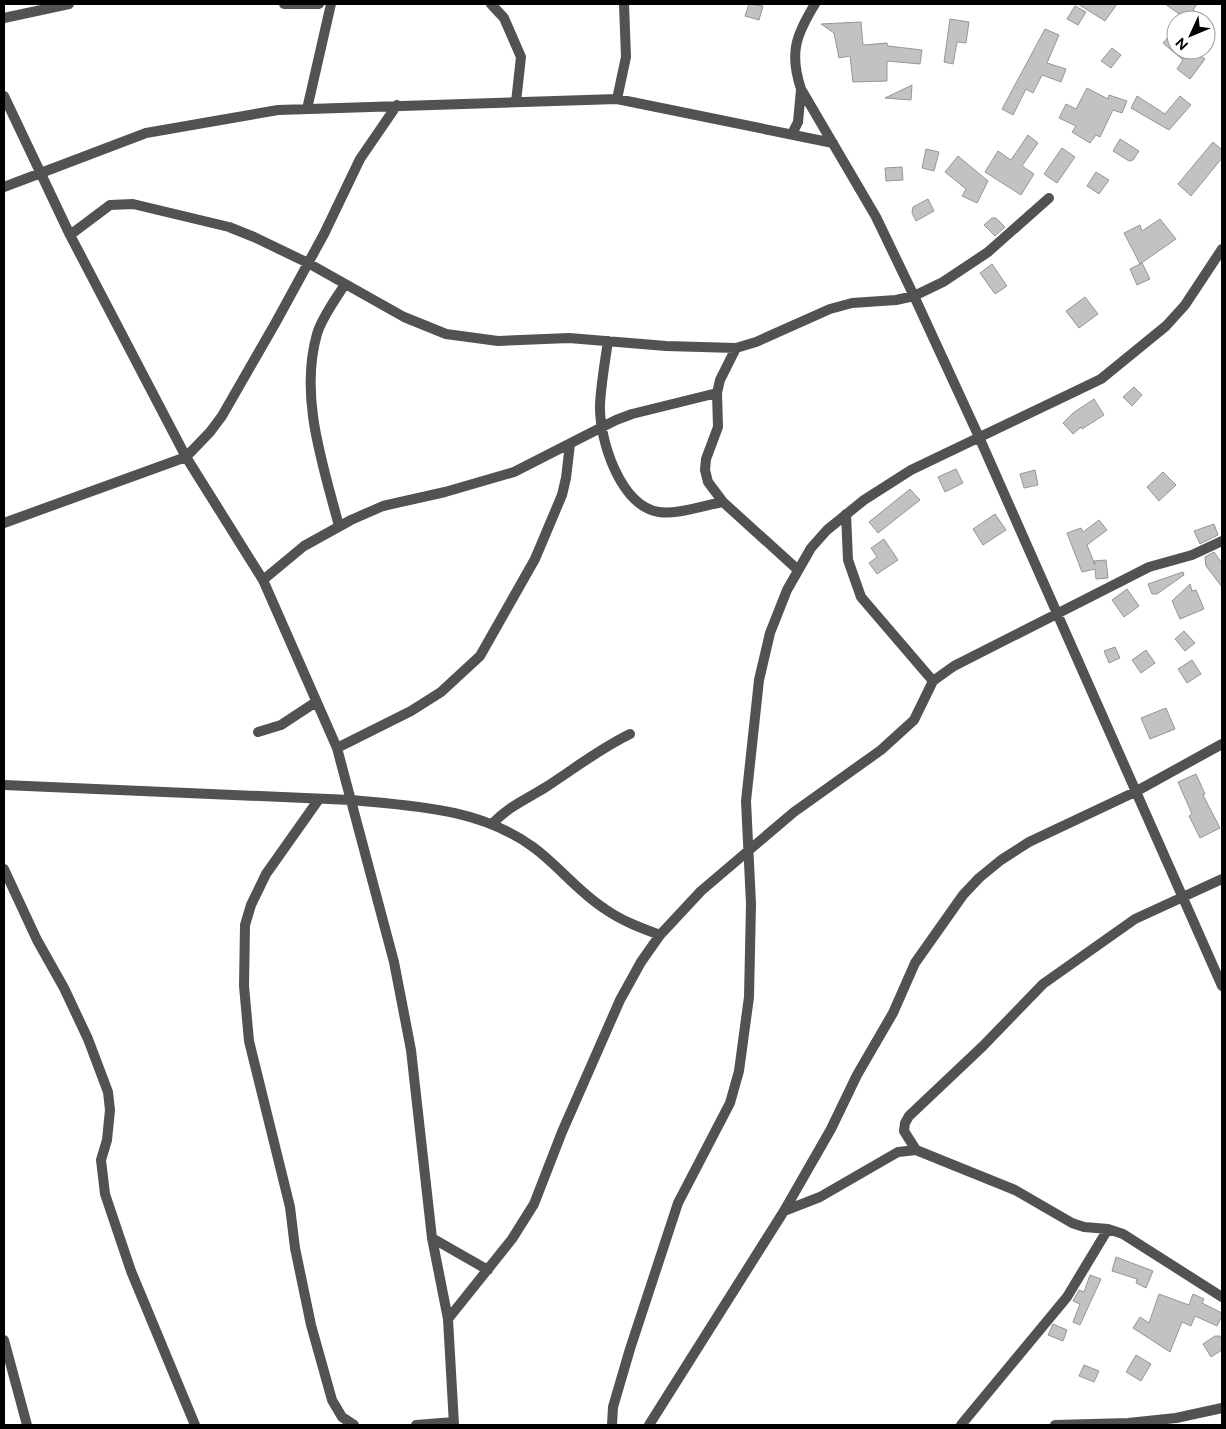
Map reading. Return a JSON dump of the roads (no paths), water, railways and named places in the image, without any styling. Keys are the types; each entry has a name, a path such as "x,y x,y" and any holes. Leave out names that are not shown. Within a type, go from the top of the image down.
{"street":[{"path":"4,18 69,4"},
{"path":"284,4 319,4"},
{"path":"307,109 331,4"},
{"path":"491,4 504,18 521,57 516,102"},
{"path":"617,99 626,57 624,4"},
{"path":"815,4 799,29 795,47 795,68 801,89 876,217 914,296 979,437 1222,986"},
{"path":"792,134 798,122 801,89"},
{"path":"4,96 70,234 186,457 263,580 337,748 394,962 411,1050 432,1238 448,1319 454,1423 416,1425"},
{"path":"4,187 146,133 269,111 397,105 617,99 833,143"},
{"path":"4,523 186,457 222,416 308,263 360,159 397,105"},
{"path":"70,234 110,205 133,204 229,227 308,263 404,317 446,334 498,341 569,338 666,346 736,348 756,342 830,309 852,303 896,300 914,296 965,269 1049,198"},
{"path":"612,1425 616,1398 678,1203 730,1103 739,1071 749,997 751,904 746,801 759,680 770,633 787,590 811,548 846,514 910,470 1101,379 1121,365 1185,305 1222,249"},
{"path":"339,526 311,406 311,386 318,332 345,284"},
{"path":"608,340 600,406 602,428 615,472 629,493 646,508 666,512 723,502"},
{"path":"736,348 720,380 717,393 718,427 706,459 705,470 713,491 723,502 798,570"},
{"path":"263,580 304,546 339,526 383,506 444,492 514,472 632,414 717,393"},
{"path":"337,748 411,711 433,697 480,656 535,559 562,495 570,444"},
{"path":"846,514 848,560 861,597 933,681"},
{"path":"448,1319 512,1238 534,1204 562,1132 620,1000 660,935 701,891 794,812 882,750 914,720 933,681 954,666 1149,568 1192,555 1222,541"},
{"path":"258,732 281,725 316,702"},
{"path":"492,824 510,806 546,787 586,758 630,734"},
{"path":"649,1425 784,1212 831,1129 857,1075 893,1013 915,963 963,895 979,878 1001,860 1030,842 1135,792 1222,744"},
{"path":"4,785 351,800 406,805 476,817 533,847 604,909 630,924 660,935"},
{"path":"320,798 266,874 251,905 243,940 244,986 249,1041 290,1207 295,1248 310,1325 332,1400 342,1417 354,1425"},
{"path":"4,869 37,940 64,988 88,1038 108,1092 109,1120 107,1140 101,1160 105,1194 131,1271 195,1425"},
{"path":"916,1150 904,1131 905,1123 909,1116 990,1040 1043,984 1135,919 1222,879"},
{"path":"1209,885 1222,890"},
{"path":"784,1212 832,1191 898,1152 916,1150 1015,1190 1072,1223 1084,1227 1108,1228 1123,1234 1222,1297"},
{"path":"961,1425 1068,1297 1108,1228"},
{"path":"432,1238 488,1270"},
{"path":"4,1340 28,1425"},
{"path":"1056,1425 1128,1423 1176,1418 1222,1408"}]}
